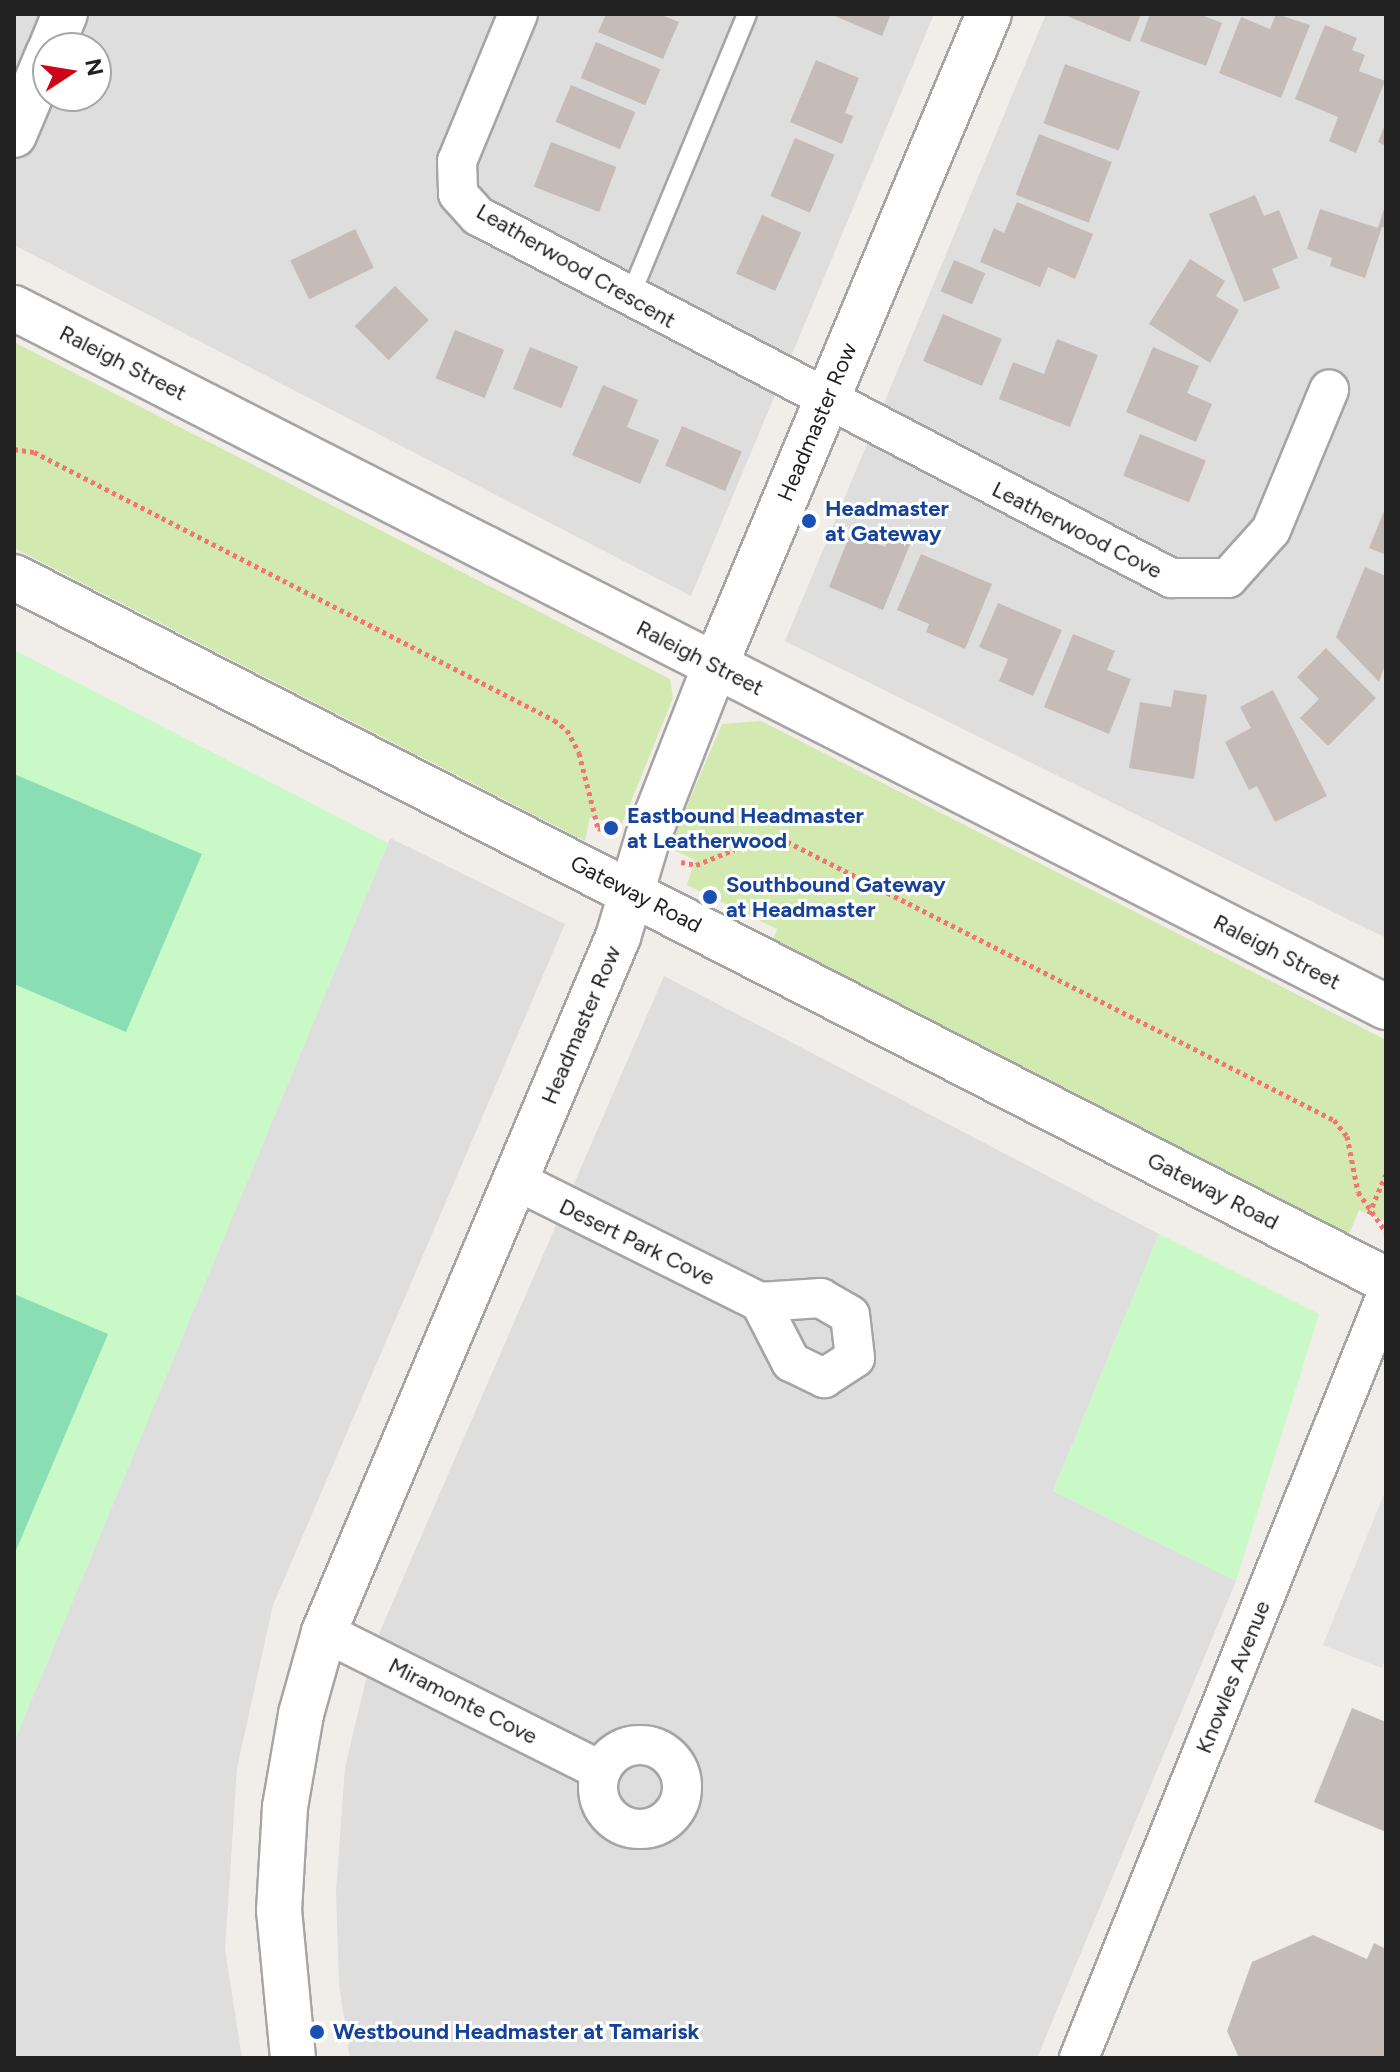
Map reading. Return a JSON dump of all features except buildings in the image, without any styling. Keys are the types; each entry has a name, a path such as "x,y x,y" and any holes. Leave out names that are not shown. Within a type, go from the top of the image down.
{"street":[{"name":"Leatherwood Crescent","path":"518,14 457,161 458,194 478,216 825,401"},
{"name":"Headmaster Row","path":"293,2058 279,1911 285,1807 301,1714 324,1632 618,937 631,891 715,666 989,14"},
{"path":"14,135 32,92"},
{"name":"Raleigh Street","path":"14,308 1386,1007"},
{"name":"Leatherwood Cove","path":"825,401 1171,578 1228,578 1271,530 1329,390"},
{"name":"Gateway Road","path":"14,577 1386,1280"},
{"name":"Desert Park Cove","path":"515,1180 760,1302"},
{"name":"Knowles Avenue","path":"1079,2058 1386,1296"},
{"name":"Miramonte Cove","path":"324,1632 601,1771"}],"lane":[{"path":"629,299 747,14"}],"path":[{"path":"14,449 34,452 554,720 567,730 579,753 598,828"},
{"path":"687,865 753,842 780,838 1334,1120 1347,1136 1358,1192 1369,1215 1386,1232"},
{"path":"1369,1215 1386,1174"}],"shaded area":[{"path":"14,14 934,14 691,596 14,245"},
{"path":"1046,14 1386,14 1386,938 785,641"},
{"path":"390,838 565,924 273,1605 237,1768 225,1950 242,2058 14,2058 14,1742"},
{"path":"664,976 1159,1234 1053,1491 1236,1581 1037,2058 350,2058 339,1984 336,1892 345,1767 375,1643"},
{"path":"1386,1489 1386,1657 1382,1668 1323,1645"}],"green space":[{"path":"14,342 670,679 673,698 621,826 590,817 585,841 14,548"},
{"path":"14,650 388,843 14,1742"},
{"path":"761,721 1386,1040 1386,1221 1359,1210 1348,1236 773,941 777,929 687,885 695,860 669,848 722,724"},
{"path":"14,774 202,854 126,1032 14,984"},
{"path":"1159,1234 1319,1314 1236,1581 1053,1491"},
{"path":"14,1294 108,1334 14,1555"}],"place":[{"name":"Headmaster at Gateway","path":"809,521"},
{"name":"Eastbound Headmaster at Leatherwood","path":"611,828"},
{"name":"Southbound Gateway at Headmaster","path":"710,897"},
{"name":"Westbound Headmaster at Tamarisk","path":"317,2032"}]}
